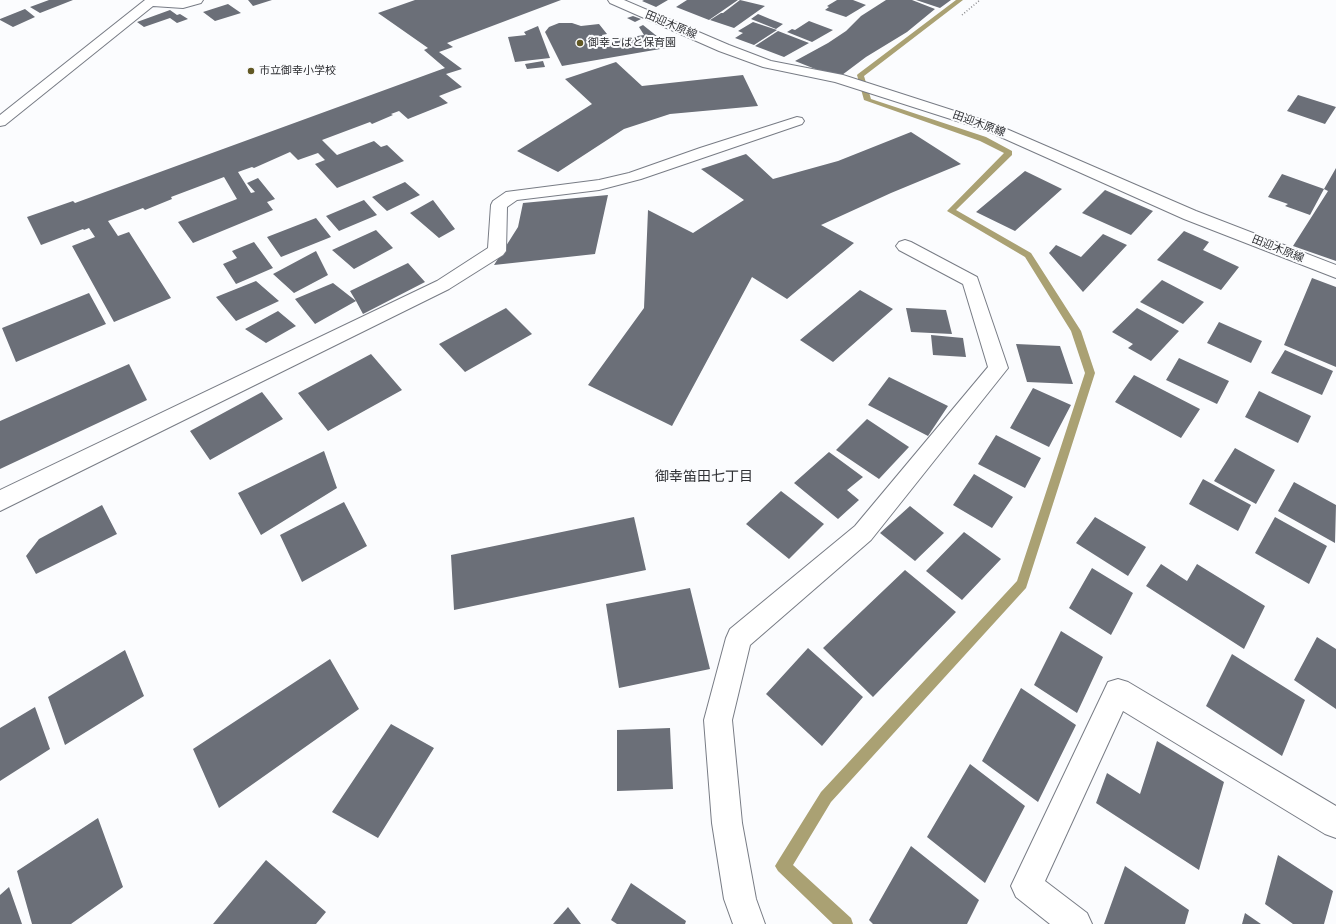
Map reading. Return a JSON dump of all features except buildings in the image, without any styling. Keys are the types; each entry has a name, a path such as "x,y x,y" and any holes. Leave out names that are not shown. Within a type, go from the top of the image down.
{"street":[{"path":"0,122 152,1 184,4 197,0"},
{"name":"田迎木原線","path":"614,0 724,48 768,64 838,78 990,127 1190,215 1336,272"},
{"path":"0,501 443,285 497,251 499,205 512,196 599,185 635,176 797,121"},
{"path":"749,924 740,899 727,823 718,720 739,638 864,533 998,368 971,281 905,246"},
{"path":"1076,924 1027,886 1118,692 1336,823"}],"path":[{"path":"962,14 980,0"}],"waterway":[{"path":"845,924 783,866 826,797 1022,584 1090,373 1076,331 1028,255 951,211 1009,153 983,139 868,100 860,75 960,0"}],"place":[{"name":"御幸こばと保育園","path":"580,43"},
{"name":"市立御幸小学校","path":"251,71"}],"district":[{"name":"御幸笛田七丁目","path":"704,477"}]}
